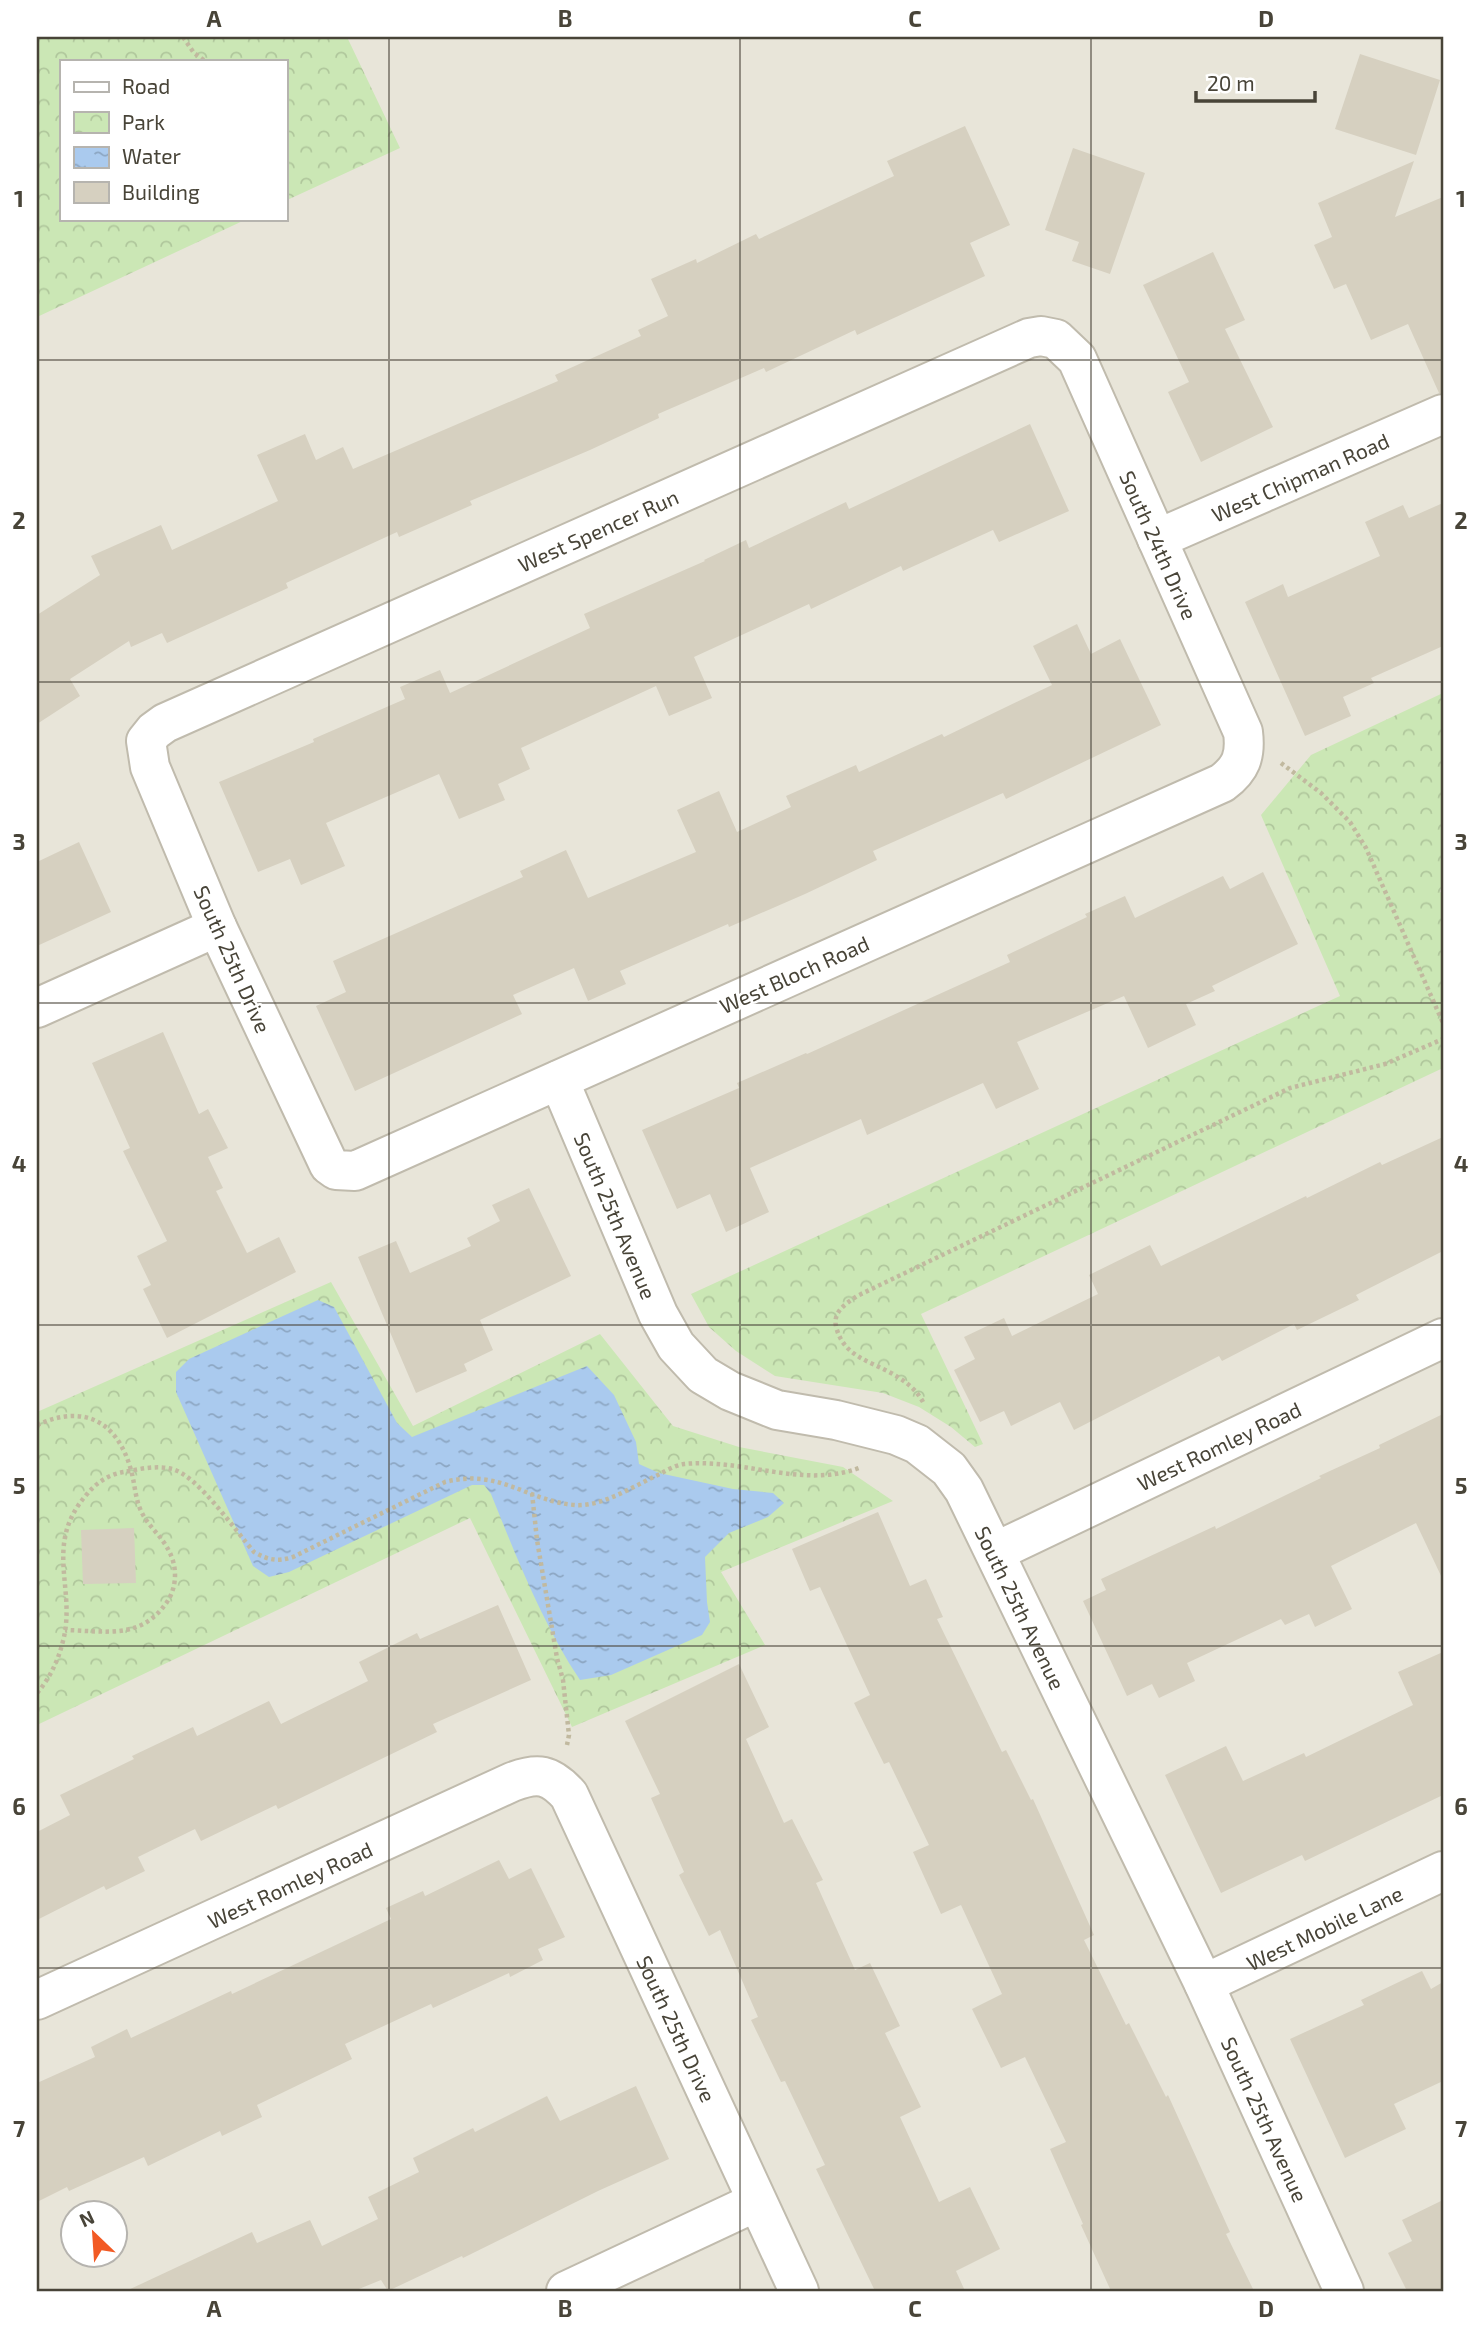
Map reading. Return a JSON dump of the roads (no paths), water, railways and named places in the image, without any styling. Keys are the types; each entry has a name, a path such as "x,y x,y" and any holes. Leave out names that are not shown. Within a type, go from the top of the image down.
{"street":[{"name":"West Spencer Run","path":"146,741 165,723 1029,338 1056,339"},
{"name":"South 24th Drive","path":"1056,339 1077,359 1243,732 1244,753"},
{"name":"West Chipman Road","path":"1157,538 1443,414"},
{"name":"South 25th Drive","path":"146,741 150,767 217,927 324,1158 335,1170"},
{"name":"West Bloch Road","path":"335,1170 355,1171 1222,783 1235,773 1244,753"},
{"path":"37,1008 217,927"},
{"name":"South 25th Avenue","path":"559,1080 657,1314 676,1346 702,1375 730,1391 777,1410 836,1420 897,1435 917,1444 949,1469 964,1490 1204,1984 1345,2291"},
{"name":"West Romley Road","path":"995,1552 1443,1338"},
{"name":"West Romley Road","path":"37,2000 512,1782 526,1777 552,1780"},
{"name":"South 25th Drive","path":"552,1780 569,1794 799,2291"},
{"name":"West Mobile Lane","path":"1204,1984 1443,1871"},
{"path":"566,2291 756,2202"}],"water":[{"path":"318,1300 334,1307 397,1423 412,1437 587,1366 614,1395 636,1442 639,1464 659,1473 733,1489 773,1493 784,1503 768,1517 729,1533 705,1557 710,1622 702,1635 611,1675 580,1680 542,1613 491,1494 484,1485 472,1485 289,1572 269,1577 253,1566 176,1392 176,1372 189,1359"}]}
